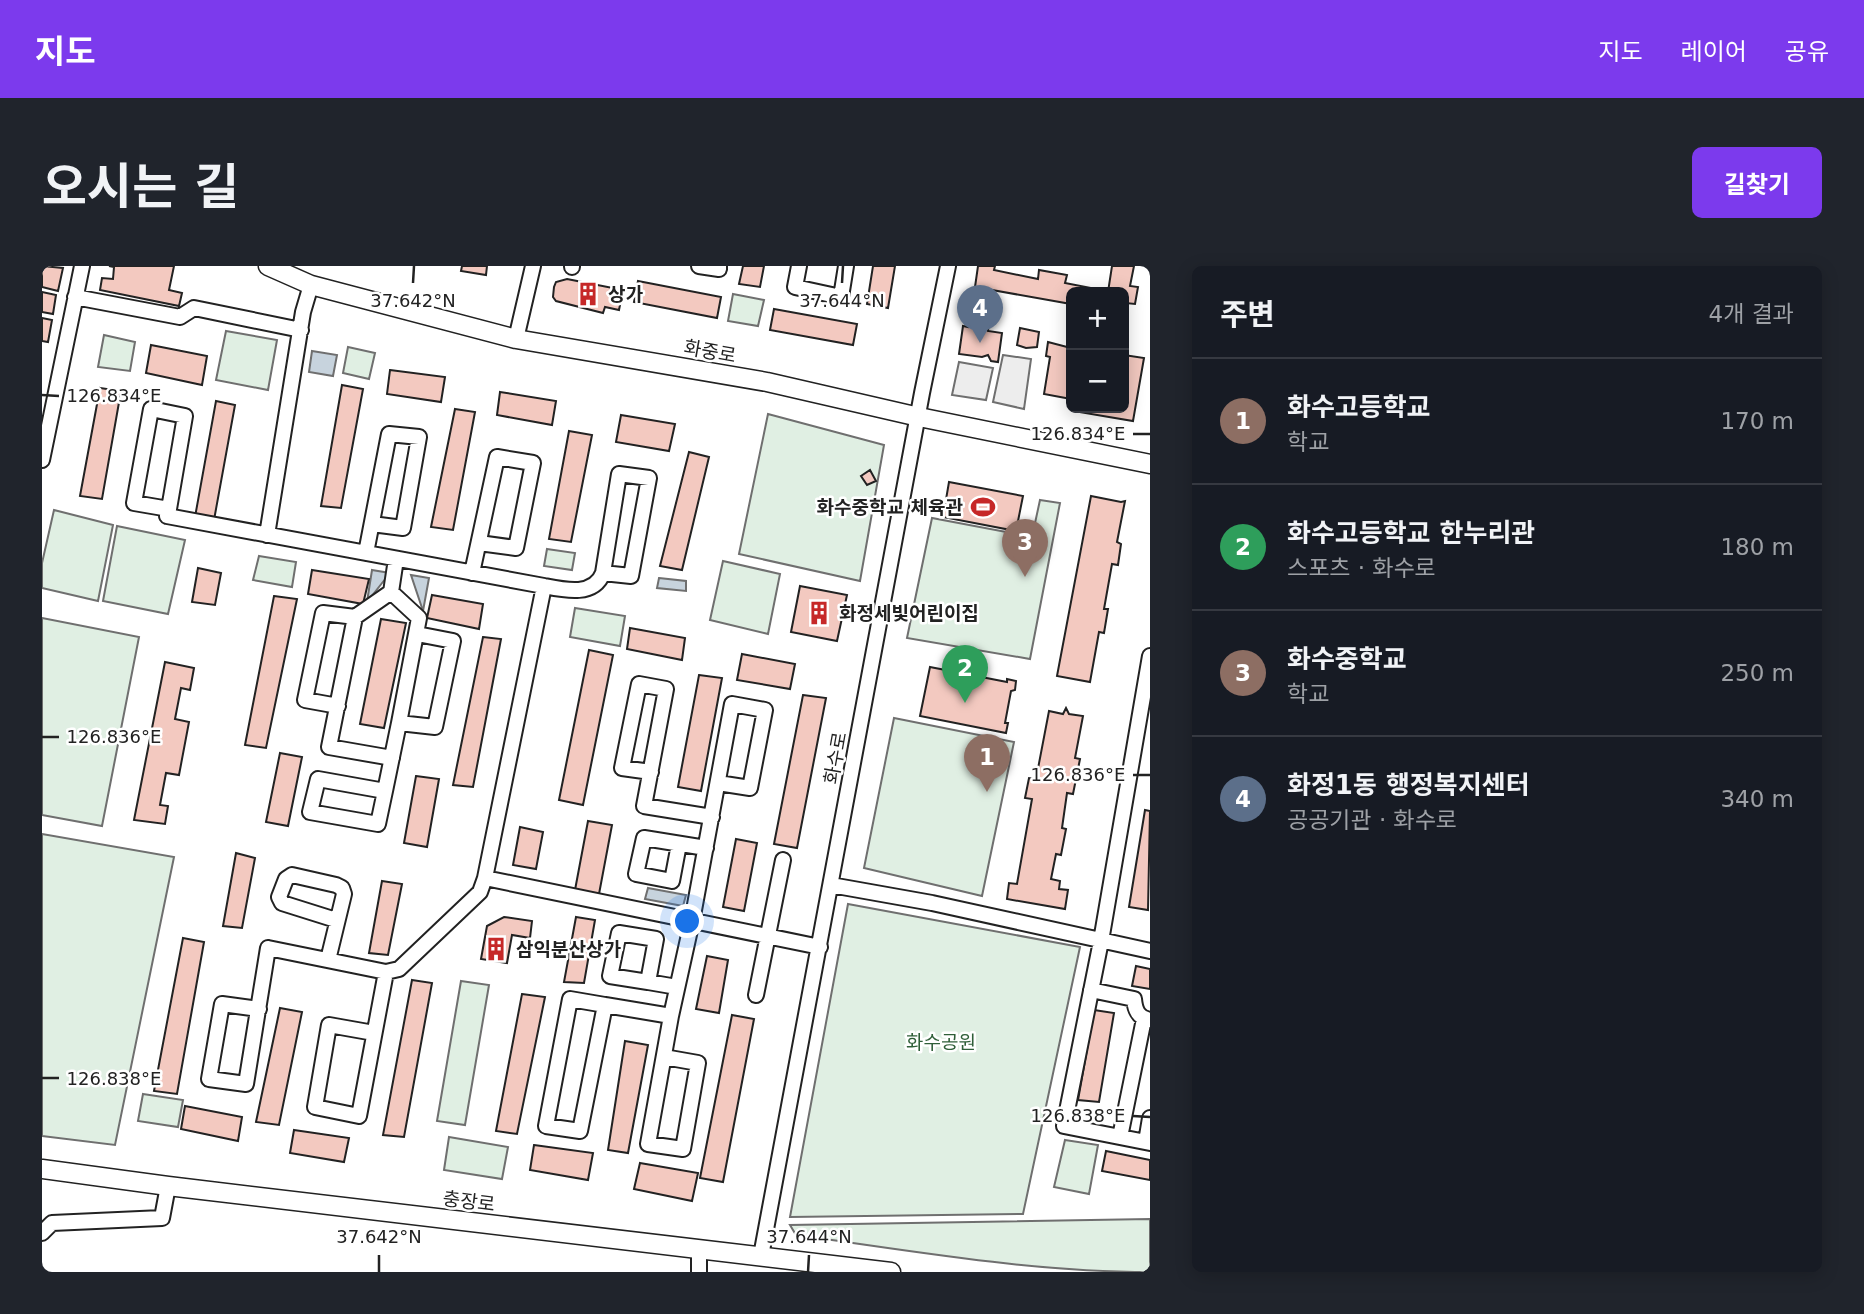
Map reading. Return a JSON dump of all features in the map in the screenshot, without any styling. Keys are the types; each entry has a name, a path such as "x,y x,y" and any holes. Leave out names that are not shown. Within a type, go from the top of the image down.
{"main road":[{"name":"화중로","path":"268,266 311,285 516,339 767,382 1150,464"},
{"name":"충장로","path":"42,1169 891,1272"}],"street":[{"path":"42,460 82,266"},
{"path":"516,339 533,266"},
{"path":"699,266 719,269 719,266"},
{"path":"799,266 795,287 841,297 846,266"},
{"name":"화수로","path":"761,1256 948,266"},
{"path":"268,535 303,312 311,285"},
{"path":"75,297 180,317 194,309 301,330"},
{"path":"169,509 134,503 151,409 185,416 169,509 167,516 565,590 593,586 603,573 619,474 649,478 631,576 603,573"},
{"path":"366,553 389,433 419,437 403,528 372,523"},
{"path":"472,573 497,457 533,463 516,548 479,543"},
{"path":"338,706 305,700 323,613 355,617 391,592 396,559"},
{"path":"259,1009 222,1004 209,1079 246,1084 259,1009 268,948 386,972 399,968 480,892 544,586"},
{"path":"385,792 318,779 310,812 378,824 385,792 399,723 419,618 391,592"},
{"path":"355,617 329,747 392,758"},
{"path":"399,723 435,727 453,641 416,634"},
{"path":"1150,656 1148,680 1095,940 1091,990 1064,1126 1148,1142 1150,1118"},
{"path":"650,772 622,768 639,684 666,689 644,806 712,817"},
{"path":"664,1057 698,1063 683,1149 648,1144 671,1016 692,921 732,704 765,709 750,788 718,783"},
{"path":"679,844 706,848"},
{"path":"756,995 783,860"},
{"path":"485,878 820,947"},
{"path":"831,885 932,903 1150,951"},
{"path":"328,960 337,920"},
{"path":"374,1033 329,1025 315,1107 359,1116 386,972"},
{"path":"648,982 677,988"},
{"path":"1091,990 1134,999 1135,1010 1147,1019 1120,1137"},
{"path":"605,1005 580,1131 546,1126 570,999 671,1016"},
{"path":"42,1233 52,1223 162,1218 168,1186"},
{"path":"699,1250 699,1272"}],"green space":[{"path":"733,294 764,300 758,326 728,321"},
{"path":"226,331 277,340 268,390 216,380"},
{"path":"104,335 135,342 130,371 98,367"},
{"path":"348,347 375,353 369,379 343,373"},
{"path":"768,414 884,445 860,581 739,554"},
{"path":"1040,500 1060,503 1030,659 907,638 932,518 1032,537"},
{"path":"54,510 113,525 98,601 42,588 42,563"},
{"path":"117,526 185,540 168,614 103,601"},
{"path":"547,549 575,553 572,570 544,566"},
{"path":"259,556 296,562 292,587 253,580"},
{"path":"723,561 780,574 768,634 710,620"},
{"path":"575,608 625,616 620,646 570,637"},
{"path":"42,618 139,637 102,826 42,815"},
{"path":"894,718 1014,742 982,896 864,868"},
{"path":"42,834 174,857 115,1145 42,1136"},
{"name":"화수공원","path":"848,904 1080,947 1023,1214 790,1217"},
{"path":"461,981 489,985 465,1125 437,1121"},
{"path":"143,1094 183,1100 178,1127 138,1121"},
{"path":"449,1137 508,1147 502,1179 444,1170"},
{"path":"1065,1140 1098,1145 1089,1194 1054,1187"},
{"path":"1150,1219 1150,1272 1017,1265 928,1254 796,1235 790,1225"}],"shaded area":[{"path":"312,351 337,355 333,376 309,372"},
{"path":"1003,355 1031,359 1024,409 993,402"},
{"path":"959,362 993,368 986,400 952,395"},
{"path":"372,570 390,573 367,602"},
{"path":"411,575 429,578 423,611"},
{"path":"659,578 686,581 686,591 657,588"},
{"path":"648,888 686,895 683,906 645,899"}],"building":[{"path":"42,266 63,268 58,291 42,287"},
{"path":"109,266 174,266 169,290 182,293 179,306 100,290 102,278 113,279 114,267"},
{"path":"462,266 487,266 486,275 461,271"},
{"path":"743,266 764,266 760,287 739,284"},
{"path":"873,266 895,266 888,308 867,304"},
{"path":"978,266 995,266 994,270 1038,279 1039,270 1067,275 1065,283 1086,287 1066,287 1066,303 975,287"},
{"path":"1112,266 1134,266 1130,286 1138,287 1135,304 1129,303 1129,287 1109,287"},
{"name":"상가","path":"567,279 623,290 619,310 605,307 603,313 556,301 553,297 556,282"},
{"path":"638,281 721,297 717,318 634,302"},
{"path":"42,292 56,295 53,314 42,312"},
{"path":"774,309 857,324 853,345 770,330"},
{"path":"42,318 52,320 48,342 42,341"},
{"path":"969,318 989,321 988,331 1002,333 998,362 991,361 988,355 982,357 959,354 963,326 968,327"},
{"path":"1020,328 1039,332 1037,347 1017,345"},
{"path":"1048,342 1066,347 1066,398 1044,394 1050,357 1046,356"},
{"path":"151,345 207,356 202,385 146,373"},
{"path":"1129,356 1144,358 1133,421 1085,413 1129,413"},
{"path":"390,370 445,377 441,402 387,394"},
{"path":"342,385 363,389 341,508 321,506"},
{"path":"100,388 121,391 102,499 80,496"},
{"path":"500,392 556,401 552,425 497,415"},
{"path":"216,401 235,405 214,520 195,517"},
{"path":"455,409 475,412 453,530 431,527"},
{"path":"621,415 675,424 669,451 616,442"},
{"path":"569,431 592,435 571,542 549,539"},
{"path":"689,452 709,457 682,570 660,566"},
{"path":"870,470 876,481 867,485 861,476"},
{"name":"화수중학교 체육관","path":"949,482 1023,496 1016,531 943,517"},
{"path":"1091,496 1125,501 1117,542 1121,544 1118,565 1112,564 1104,609 1108,609 1104,633 1099,632 1090,682 1057,676"},
{"path":"198,568 221,573 215,605 192,602"},
{"path":"312,570 369,579 363,604 308,594"},
{"name":"화정세빛어린이집","path":"800,586 847,595 837,641 791,632"},
{"path":"432,595 483,604 479,629 427,618"},
{"path":"274,596 297,599 266,748 245,745"},
{"path":"381,619 406,623 384,728 360,724"},
{"path":"630,628 685,638 682,660 627,649"},
{"path":"483,637 501,639 473,787 453,785"},
{"path":"589,650 613,655 583,805 559,800"},
{"path":"742,654 795,664 790,689 737,680"},
{"path":"165,662 194,668 190,690 181,688 175,719 189,722 179,775 166,773 160,805 168,806 165,824 134,820"},
{"path":"930,667 1007,682 1007,679 1016,681 1015,690 1011,691 1005,723 1008,723 1006,733 920,716"},
{"path":"699,675 722,678 701,791 678,787"},
{"path":"803,695 826,698 797,848 774,844"},
{"path":"1066,708 1069,714 1083,716 1075,758 1080,759 1073,794 1067,793 1062,828 1066,829 1061,855 1056,854 1051,879 1060,881 1059,889 1068,890 1065,909 1007,899 1009,883 1017,884 1032,799 1025,798 1029,778 1036,779 1049,711 1063,714"},
{"path":"280,753 302,757 288,826 266,822"},
{"path":"416,776 439,779 427,847 404,843"},
{"path":"1145,810 1150,811 1148,910 1129,907"},
{"path":"588,821 612,825 599,894 575,890"},
{"path":"520,827 543,832 536,869 513,865"},
{"path":"736,839 757,843 744,911 723,907"},
{"path":"236,853 255,858 242,928 223,926"},
{"path":"382,881 402,884 388,955 369,953"},
{"name":"삼익분산상가","path":"504,917 532,921 530,938 512,935 507,963 481,959 487,926"},
{"path":"576,917 595,920 584,983 564,982"},
{"path":"183,938 204,942 177,1094 154,1091"},
{"path":"707,956 728,960 719,1013 696,1009"},
{"path":"1136,966 1150,969 1150,989 1132,986"},
{"path":"412,980 432,983 404,1137 383,1135"},
{"path":"522,994 545,997 517,1134 496,1131"},
{"path":"280,1008 302,1012 279,1125 256,1122"},
{"path":"1094,1010 1114,1013 1099,1102 1078,1100"},
{"path":"732,1015 754,1019 723,1182 700,1178"},
{"path":"625,1041 648,1045 628,1153 608,1150"},
{"path":"185,1106 242,1117 238,1141 181,1129"},
{"path":"294,1130 349,1138 344,1162 290,1153"},
{"path":"534,1145 593,1153 588,1180 530,1170"},
{"path":"1106,1151 1150,1160 1150,1180 1102,1171"},
{"path":"640,1163 698,1173 692,1201 634,1189"}],"place":[{"name":"상가","path":"588,294"},
{"name":"화정1동 행정복지센터","path":"980,343"},
{"name":"화수중학교 체육관","path":"983,507"},
{"name":"화수중학교","path":"1025,577"},
{"name":"화정세빛어린이집","path":"819,613"},
{"name":"화수고등학교 한누리관","path":"965,703"},
{"name":"화수고등학교","path":"987,792"},
{"name":"삼익분산상가","path":"496,949"}]}
